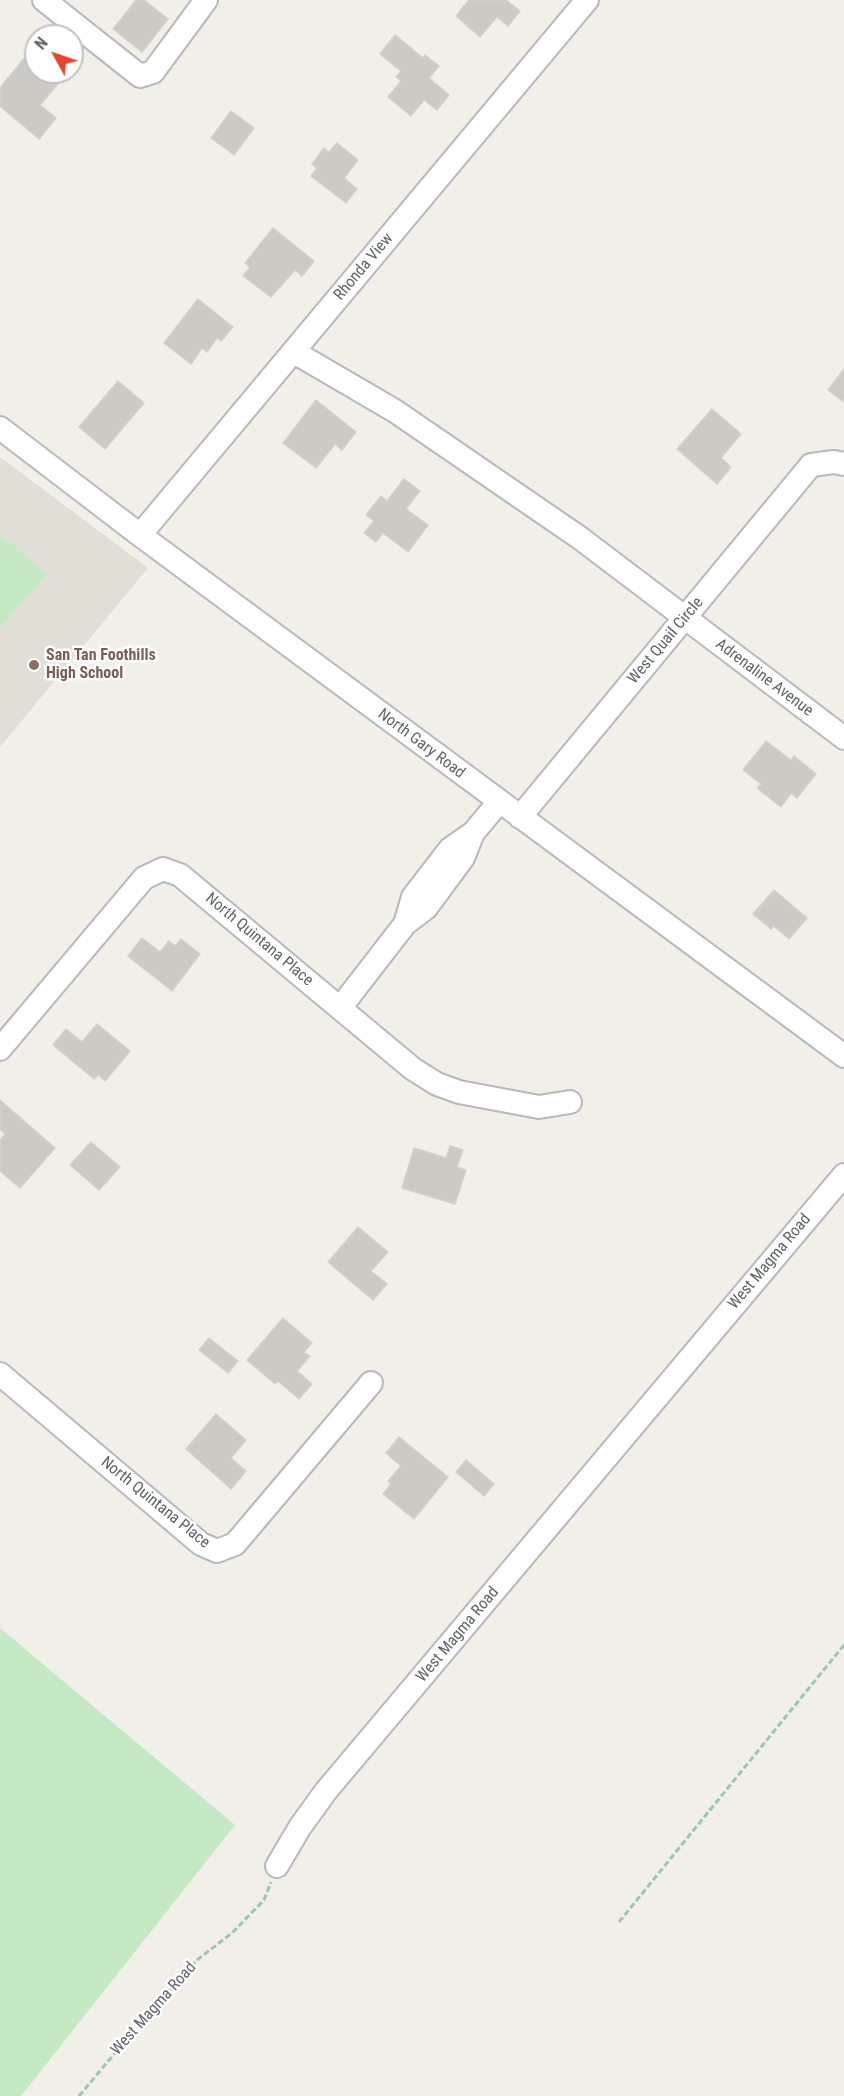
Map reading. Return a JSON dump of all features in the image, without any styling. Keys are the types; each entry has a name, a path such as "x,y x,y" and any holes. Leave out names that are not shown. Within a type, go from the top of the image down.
{"street":[{"path":"44,0 140,76 153,72 206,0"},
{"name":"Rhonda View","path":"140,535 587,0"},
{"name":"Adrenaline Avenue","path":"294,352 395,411 580,538 844,738"},
{"name":"North Gary Road","path":"0,428 140,535 844,1056"},
{"name":"West Quail Circle","path":"520,817 811,465 834,462 844,464"},
{"path":"340,1008 405,924 426,908 463,858 473,833 499,802"},
{"name":"North Quintana Place","path":"0,1049 144,878 164,870 180,875 413,1069 437,1084 459,1092 539,1107 570,1102"},
{"name":"West Magma Road","path":"277,1866 300,1827 326,1791 844,1175"},
{"name":"North Quintana Place","path":"0,1374 201,1544 217,1551 235,1544 371,1383"}],"path":[{"path":"619,1922 844,1645"},
{"name":"West Magma Road","path":"79,2096 197,1960 232,1933 264,1900 277,1866"}],"shaded area":[{"name":"San Tan Foothills High School","path":"0,457 148,568 0,747"}],"green space":[{"path":"0,535 46,574 0,628"},
{"path":"0,1628 235,1825 21,2096 0,2096"}],"building":[{"path":"136,0 144,0 168,19 142,52 113,29"},
{"path":"469,0 506,0 520,11 508,26 497,17 480,37 456,16"},
{"path":"395,35 423,58 425,55 439,66 429,78 449,95 437,110 424,100 411,116 388,97 401,81 396,77 401,71 380,54"},
{"path":"24,58 24,84 58,84 40,105 56,118 39,139 0,106 0,88"},
{"path":"231,111 254,128 234,155 211,138"},
{"path":"337,143 358,160 344,178 357,189 346,203 311,176 317,168 312,164 324,148 329,152"},
{"path":"273,228 314,261 302,276 295,270 271,297 243,276 250,267 245,263"},
{"path":"198,299 233,327 221,341 217,338 207,352 202,348 191,364 164,343"},
{"path":"844,369 844,402 828,390"},
{"path":"118,381 144,403 105,449 79,427"},
{"path":"316,400 356,432 342,450 335,444 316,468 283,443"},
{"path":"712,409 741,434 721,458 731,467 717,484 677,449"},
{"path":"404,479 420,491 406,509 428,525 408,552 383,533 376,542 364,533 374,521 366,515 381,496 387,501"},
{"path":"766,741 791,760 794,756 816,774 797,798 791,793 781,807 757,788 761,784 743,770"},
{"path":"774,890 807,918 789,939 774,926 771,929 753,914"},
{"path":"142,938 160,952 169,941 175,946 181,939 200,954 172,991 128,956"},
{"path":"97,1024 130,1051 105,1081 98,1075 94,1079 53,1045 66,1029 82,1042"},
{"path":"0,1100 55,1148 20,1188 0,1171 0,1140 5,1134 0,1129"},
{"path":"91,1142 120,1167 99,1190 70,1165"},
{"path":"450,1146 463,1150 457,1167 466,1170 455,1204 402,1188 414,1148 446,1158"},
{"path":"358,1227 388,1252 371,1271 387,1284 373,1300 328,1262"},
{"path":"283,1318 312,1343 304,1352 310,1356 297,1371 312,1384 299,1399 278,1381 275,1384 247,1360"},
{"path":"209,1338 238,1361 228,1373 199,1350"},
{"path":"216,1414 246,1440 231,1458 246,1471 231,1489 186,1449"},
{"path":"399,1437 448,1477 414,1519 383,1494 391,1484 388,1481 401,1466 386,1453"},
{"path":"466,1460 494,1484 484,1496 456,1472"}],"place":[{"name":"San Tan Foothills High School","path":"34,665"}]}
